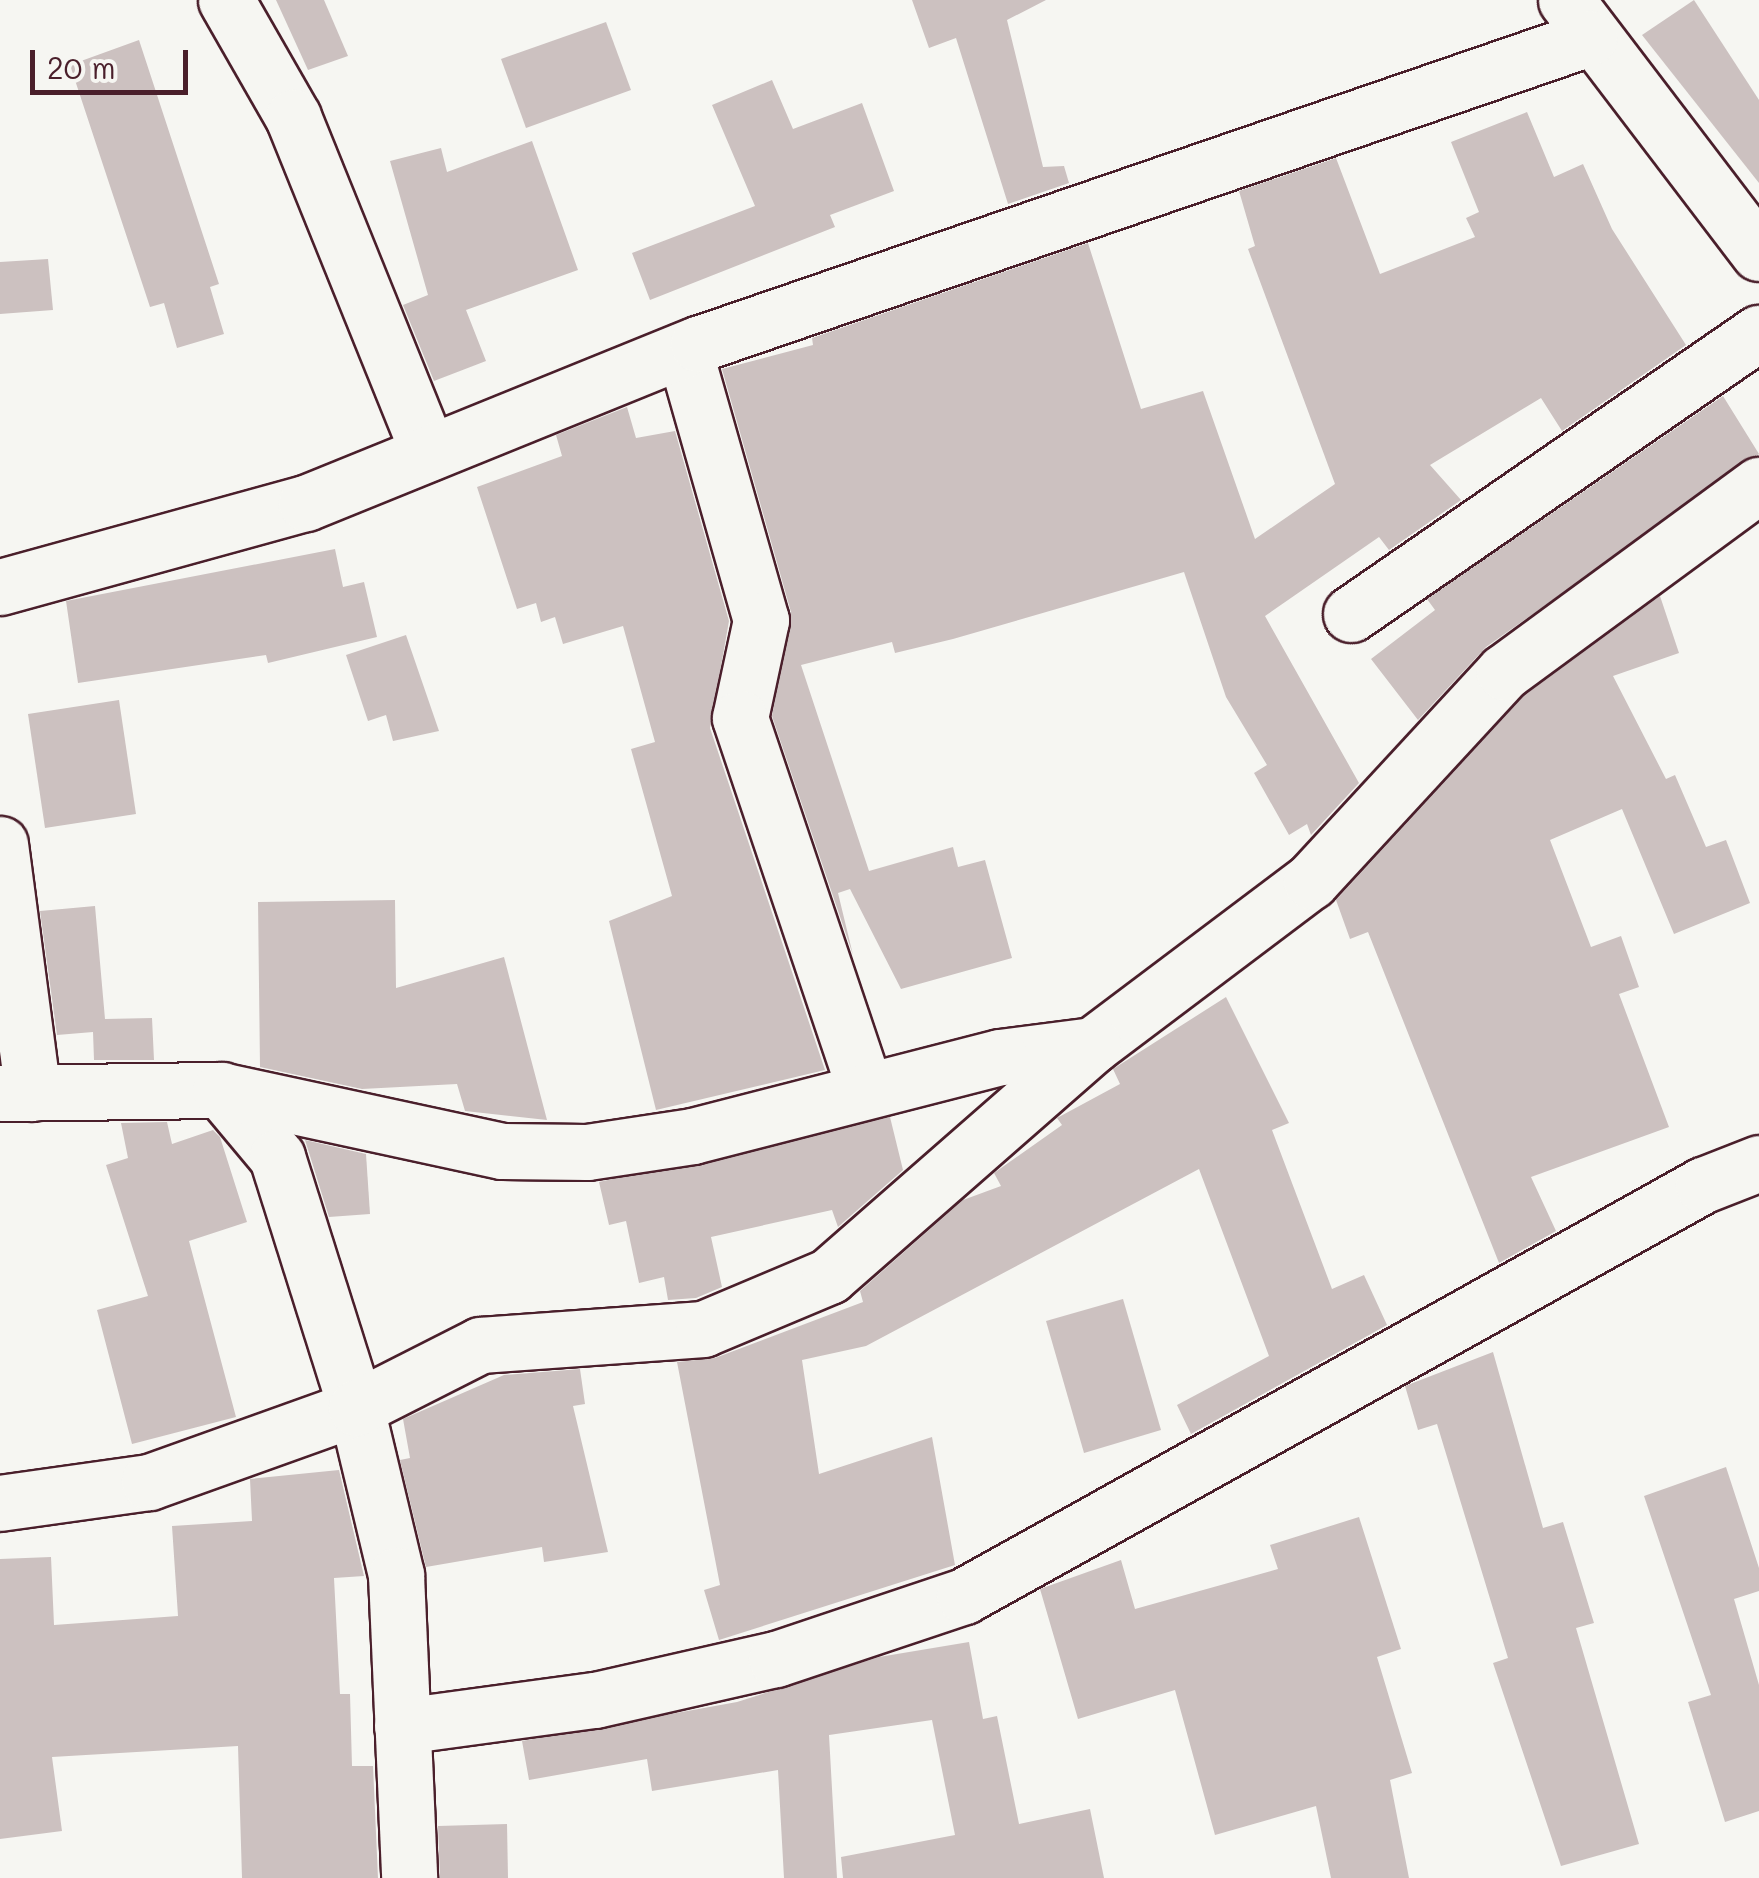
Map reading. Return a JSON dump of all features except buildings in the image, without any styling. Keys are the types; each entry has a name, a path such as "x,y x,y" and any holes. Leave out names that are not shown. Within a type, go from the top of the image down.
{"street":[{"path":"226,0 293,117 429,454"},
{"path":"0,587 306,503 684,350 1578,19 1759,252"},
{"path":"1351,614 1759,333"},
{"path":"684,350 762,620 740,718 865,1090"},
{"path":"0,1503 150,1482 356,1408 480,1345 703,1329 829,1276 1093,1045 1311,881 1504,672 1759,486"},
{"path":"0,844 16,1093 221,1090 502,1151 587,1152 692,1136 865,1090 1093,1045"},
{"path":"221,1090 276,1157 356,1408 396,1575 409,1878"},
{"path":"402,1726 595,1700 776,1660 964,1596 1703,1185 1759,1163"}]}
